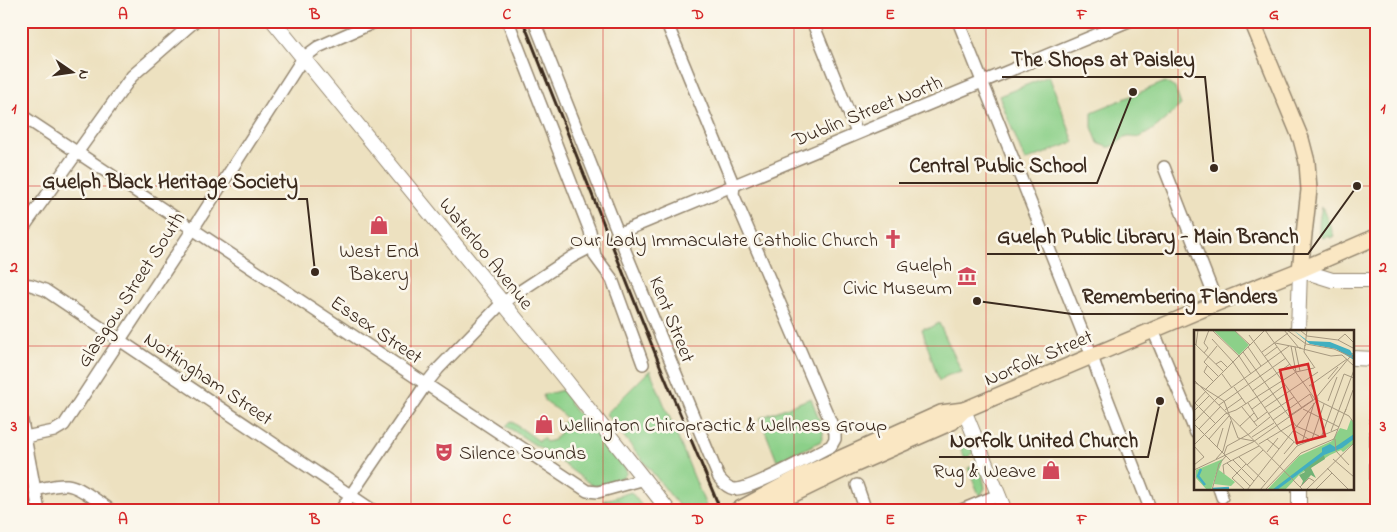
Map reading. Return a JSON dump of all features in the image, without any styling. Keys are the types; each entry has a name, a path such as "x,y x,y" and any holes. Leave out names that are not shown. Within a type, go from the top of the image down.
{"main road":[{"path":"1252,21 1301,140 1307,162 1309,190 1300,270"},
{"name":"Norfolk Street","path":"736,511 801,476 941,413 964,410 1217,302 1300,270 1376,237"},
{"name":"Norfolk Street","path":"759,511 847,468 952,422 964,410"}],"street":[{"path":"21,232 132,76 195,21"},
{"name":"Waterloo Avenue","path":"273,21 670,511"},
{"name":"Glasgow Street South","path":"25,437 54,431 64,425 303,58 318,47 377,21"},
{"path":"508,21 590,231 595,256 612,279 643,364"},
{"name":"Kent Street","path":"534,21 719,478 729,488 739,489 760,482 831,446 835,439 835,432 733,194 734,186"},
{"path":"666,21 734,186"},
{"path":"812,21 857,133"},
{"path":"958,21 1092,356 1098,377 1151,511"},
{"name":"Dublin Street North","path":"619,233 857,133 983,83 1107,25 1130,21"},
{"name":"Essex Street","path":"21,115 587,491 598,492 645,479"},
{"path":"1164,166 1217,302"},
{"path":"340,511 438,369 502,303 572,257 593,246"},
{"path":"1298,330 1300,270 1332,280 1376,280"},
{"name":"Nottingham Street","path":"21,284 32,285 45,290 374,511"},
{"path":"1153,330 1194,428"},
{"path":"1354,358 1376,359 1376,370"},
{"path":"964,410 1005,511"},
{"path":"21,416 39,511"},
{"path":"1376,418 1376,499"},
{"path":"35,490 58,485 71,486 112,511"},
{"path":"856,486 866,511"},
{"path":"1299,490 1299,511"},
{"path":"959,511 998,495"}],"green space":[{"path":"1049,76 1074,142 1025,161 999,96"},
{"path":"1165,82 1175,88 1181,105 1157,127 1140,137 1127,137 1111,147 1098,143 1092,127 1092,112"},
{"path":"1322,206 1334,236 1330,238 1329,236 1323,238 1320,231 1319,223"},
{"path":"939,323 962,372 948,375 939,381 922,329 930,328"},
{"path":"650,370 706,506 706,511 683,511 606,414"},
{"path":"563,390 571,401 569,403 578,414 580,412 626,469 626,474 623,477 601,486 593,486 506,426 511,421 539,441 543,438 546,442 554,440 561,431 558,427 567,419 546,402 543,395"},
{"path":"811,398 823,430 821,441 783,460 783,458 777,461 760,418"},
{"path":"958,442 971,444 975,452 965,459"},
{"path":"980,464 985,488 980,497 968,468"},
{"path":"631,492 646,511 636,511 617,500 612,507 603,501"}],"railway":[{"path":"523,21 663,373 721,511"}],"place":[{"name":"Central Public School","path":"1133,92"},
{"name":"The Shops at Paisley","path":"1214,168"},
{"name":"Guelph Public Library - Main Branch","path":"1357,186"},
{"name":"West End Bakery","path":"379,225"},
{"name":"Our Lady Immaculate Catholic Church","path":"893,239"},
{"name":"Guelph Black Heritage Society","path":"315,272"},
{"name":"Guelph Civic Museum","path":"967,276"},
{"name":"Remembering Flanders","path":"977,301"},
{"name":"Norfolk United Church","path":"1160,401"},
{"name":"Wellington Chiropractic & Wellness Group","path":"544,424"},
{"name":"Silence Sounds","path":"444,452"},
{"name":"Rug & Weave","path":"1051,470"}]}
